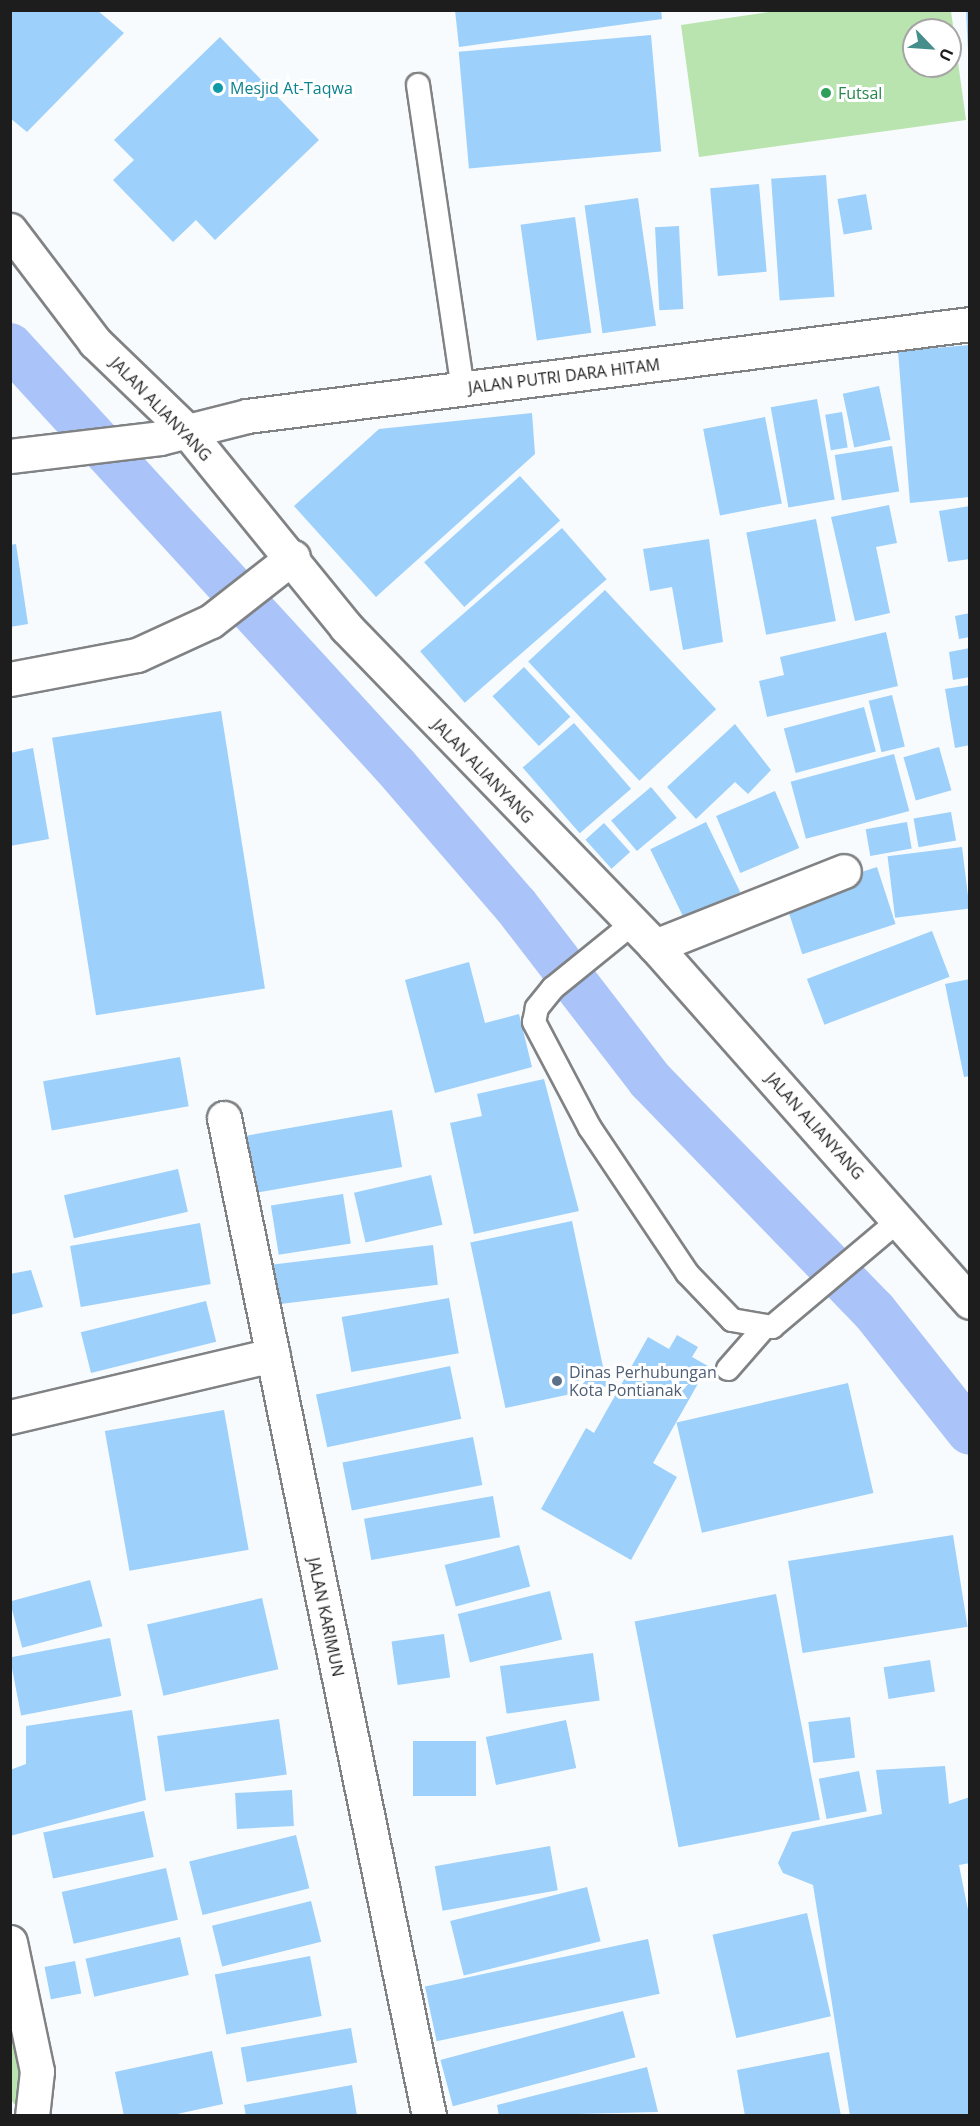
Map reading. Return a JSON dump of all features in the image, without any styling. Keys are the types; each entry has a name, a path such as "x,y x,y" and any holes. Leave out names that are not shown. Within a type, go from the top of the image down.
{"street":[{"name":"JALAN ALIANYANG","path":"10,230 95,342 173,434 293,557 346,627 632,937 888,1229 969,1302"},
{"name":"JALAN PUTRI DARA HITAM","path":"10,456 173,434 247,416 969,324"},
{"path":"10,679 137,655 211,621 293,557"},
{"path":"632,937 844,871"},
{"name":"JALAN KARIMUN","path":"224,1118 429,2115"},
{"path":"10,1417 273,1355"},
{"path":"10,1942 37,2071 32,2115"}],"lane":[{"path":"418,85 463,388"},
{"path":"632,937 553,988 537,1008 534,1022 590,1128 687,1273 732,1320 763,1329 772,1327 816,1286 888,1229"},
{"path":"728,1369 763,1329"}],"green space":[{"name":"Futsal","path":"783,10 951,11 952,18 902,18 902,78 960,78 966,120 699,157 681,25"},
{"path":"10,2004 24,2061 16,2106 11,2100"}],"building":[{"path":"10,10 97,10 124,33 27,132 10,118"},
{"path":"455,10 661,10 662,19 459,47"},
{"path":"966,10 970,10 970,51 968,51"},
{"path":"651,35 661,152 469,168 459,52"},
{"name":"Mesjid At-Taqwa","path":"220,37 319,140 215,240 196,220 173,242 113,180 134,160 114,140"},
{"path":"826,175 835,297 780,301 771,179"},
{"path":"759,184 767,272 718,276 710,188"},
{"path":"866,194 872,229 844,234 837,199"},
{"path":"638,198 656,326 602,333 585,206"},
{"path":"575,217 591,333 537,341 521,225"},
{"path":"679,226 683,309 659,310 655,227"},
{"path":"970,345 970,497 910,503 898,351"},
{"path":"879,386 890,440 854,447 843,394"},
{"path":"817,399 835,499 788,508 771,407"},
{"path":"842,412 848,448 831,450 825,415"},
{"path":"532,413 535,454 376,597 294,506 379,429"},
{"path":"765,417 782,503 720,515 703,429"},
{"path":"892,446 899,491 842,501 835,455"},
{"path":"520,476 560,521 464,607 424,562"},
{"path":"889,505 897,543 876,547 890,613 855,621 831,517"},
{"path":"970,506 970,559 948,562 939,511"},
{"path":"816,519 836,621 766,635 746,533"},
{"path":"562,528 607,579 465,703 420,651"},
{"path":"709,539 723,642 683,650 672,587 650,591 643,549"},
{"path":"16,544 28,624 10,627 10,545"},
{"path":"605,590 716,709 639,781 528,662"},
{"path":"970,613 970,637 959,639 955,616"},
{"path":"886,632 898,686 767,717 759,681 784,675 780,657"},
{"path":"970,648 970,677 953,680 949,652"},
{"path":"524,667 570,717 539,746 493,696"},
{"path":"970,685 970,745 955,748 945,689"},
{"path":"892,695 905,746 882,752 869,701"},
{"path":"864,707 876,751 796,773 784,728"},
{"path":"221,711 265,989 96,1015 52,738"},
{"path":"574,723 631,789 580,833 523,768"},
{"path":"735,724 771,770 748,794 735,782 696,819 667,787"},
{"path":"939,747 951,790 916,800 903,757"},
{"path":"33,748 49,839 10,846 10,753"},
{"path":"894,754 909,811 806,839 791,782"},
{"path":"651,787 677,818 637,851 611,820"},
{"path":"775,791 799,848 740,873 716,816"},
{"path":"951,812 956,841 919,847 914,819"},
{"path":"706,822 740,892 684,919 650,849"},
{"path":"907,822 912,849 870,856 866,829"},
{"path":"604,823 630,852 612,869 585,840"},
{"path":"962,847 970,909 895,918 888,856"},
{"path":"877,867 896,924 802,954 784,897"},
{"path":"932,931 950,977 824,1025 807,979"},
{"path":"469,962 485,1023 519,1014 532,1067 435,1093 405,980"},
{"path":"970,979 970,1076 964,1077 945,984"},
{"path":"180,1057 189,1106 52,1130 43,1081"},
{"path":"544,1079 579,1211 474,1234 450,1123 482,1116 477,1094"},
{"path":"392,1110 402,1167 256,1193 246,1136"},
{"path":"178,1169 188,1212 74,1238 64,1195"},
{"path":"431,1175 442,1225 365,1242 354,1193"},
{"path":"343,1194 351,1243 279,1255 271,1205"},
{"path":"572,1221 607,1386 505,1408 470,1243"},
{"path":"200,1223 211,1284 81,1307 70,1246"},
{"path":"433,1245 438,1285 268,1306 263,1266"},
{"path":"31,1270 43,1307 10,1315 10,1274"},
{"path":"449,1298 459,1353 351,1372 342,1317"},
{"path":"206,1301 216,1342 91,1373 81,1332"},
{"path":"677,1335 698,1347 692,1357 708,1366 653,1463 677,1477 631,1560 541,1509 586,1428 594,1433 648,1337 669,1349"},
{"path":"450,1366 461,1419 327,1447 316,1394"},
{"path":"848,1383 873,1493 702,1533 677,1423"},
{"path":"224,1410 249,1550 129,1571 105,1431"},
{"path":"473,1437 482,1485 352,1510 342,1462"},
{"path":"493,1496 500,1537 371,1560 364,1519"},
{"path":"953,1535 968,1627 803,1653 788,1561"},
{"path":"519,1545 530,1587 456,1606 445,1565"},
{"path":"90,1580 102,1626 22,1648 10,1601"},
{"path":"550,1591 562,1640 470,1662 458,1614"},
{"path":"776,1594 820,1820 679,1847 635,1621"},
{"path":"262,1598 278,1669 163,1696 147,1625"},
{"path":"444,1634 450,1678 398,1685 392,1641"},
{"path":"110,1638 121,1696 21,1715 10,1657"},
{"path":"593,1653 600,1701 507,1714 500,1666"},
{"path":"930,1660 935,1692 889,1699 884,1667"},
{"path":"132,1710 146,1800 10,1836 10,1770 26,1764 26,1726"},
{"path":"850,1717 855,1758 813,1763 808,1722"},
{"path":"279,1719 287,1774 165,1792 157,1736"},
{"path":"566,1720 576,1768 496,1785 486,1737"},
{"path":"413,1741 476,1741 476,1796 413,1796"},
{"path":"945,1766 949,1804 970,1797 970,1863 959,1865 970,1920 970,2116 850,2116 813,1885 783,1873 778,1863 792,1832 882,1814 876,1770"},
{"path":"859,1771 867,1811 827,1819 819,1779"},
{"path":"292,1790 294,1826 237,1829 235,1793"},
{"path":"144,1811 154,1857 53,1878 43,1832"},
{"path":"296,1835 309,1888 203,1915 189,1862"},
{"path":"550,1846 558,1890 443,1911 435,1866"},
{"path":"166,1868 178,1920 74,1944 62,1892"},
{"path":"587,1887 601,1941 464,1975 450,1921"},
{"path":"311,1901 321,1942 222,1966 212,1926"},
{"path":"807,1913 831,2016 736,2038 712,1935"},
{"path":"180,1937 189,1975 94,1997 85,1959"},
{"path":"648,1939 660,1994 437,2041 425,1986"},
{"path":"310,1956 322,2016 226,2034 215,1975"},
{"path":"75,1961 81,1993 51,1999 45,1967"},
{"path":"623,2011 635,2057 453,2106 440,2060"},
{"path":"351,2028 357,2062 247,2082 241,2047"},
{"path":"212,2051 223,2104 168,2116 124,2116 115,2072"},
{"path":"829,2052 841,2116 745,2116 737,2070"},
{"path":"647,2067 658,2112 499,2116 497,2105"},
{"path":"352,2085 357,2116 246,2116 244,2105"}],"waterway":[{"path":"10,346 395,766 516,906 650,1080 874,1311 970,1432"}],"place":[{"name":"Mesjid At-Taqwa","path":"218,88"},
{"name":"Futsal","path":"826,93"},
{"name":"Dinas Perhubungan Kota Pontianak","path":"557,1381"}]}
